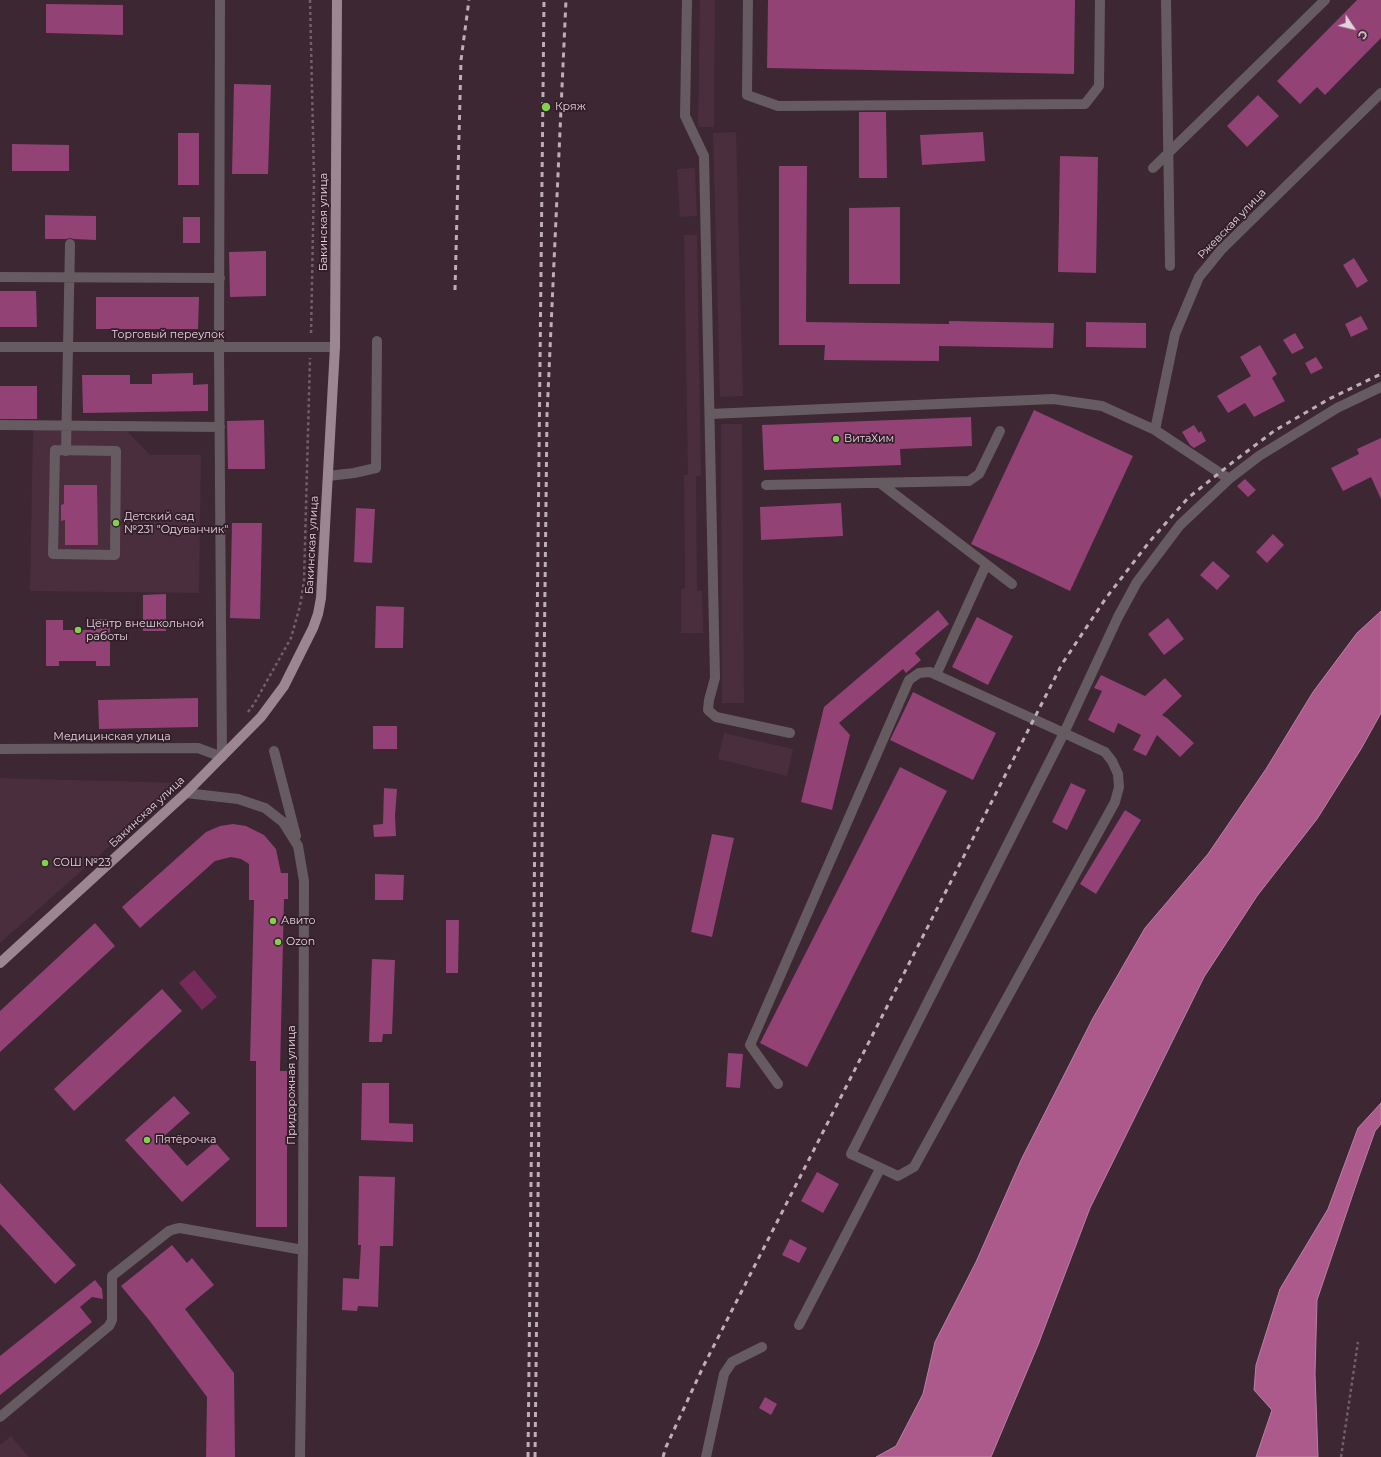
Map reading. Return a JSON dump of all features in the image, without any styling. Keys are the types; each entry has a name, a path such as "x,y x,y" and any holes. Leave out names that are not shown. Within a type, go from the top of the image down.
{"main road":[{"name":"Бакинская улица","path":"0,963 186,793 261,717 284,686 313,628 318,614 321,598 335,347 337,0"}],"street":[{"path":"220,0 222,757"},
{"path":"687,0 685,116 704,156 715,678 708,710 716,717 790,734"},
{"path":"748,0 747,96 778,106 1085,104 1099,86 1100,0"},
{"path":"1166,0 1170,266"},
{"path":"1153,168 1325,0"},
{"name":"Ржевская улица","path":"1155,430 1175,334 1199,277 1221,250 1381,93"},
{"path":"66,450 70,244"},
{"path":"0,277 220,278"},
{"path":"328,476 354,473 376,468 377,341"},
{"name":"Торговый переулок","path":"0,347 335,347"},
{"path":"778,1084 750,1045 909,680 919,673 930,672 1064,733 1105,752 1112,761 1118,774 1119,787 1115,802 914,1167 898,1176 880,1169 851,1154 1064,733 1118,616 1137,582 1180,525 1229,479 1259,456 1337,408 1381,387"},
{"path":"710,414 1053,399 1102,406 1155,430 1229,479"},
{"path":"0,424 220,427"},
{"path":"766,485 969,481 979,474 1000,431"},
{"path":"55,450 66,450 116,451 115,554 53,554 55,450"},
{"path":"880,483 1012,584"},
{"path":"936,675 986,565"},
{"name":"Медицинская улица","path":"0,749 198,748 222,757"},
{"path":"274,751 298,846"},
{"name":"Придорожная улица","path":"186,793 238,799 265,808 283,822 298,846 304,881 304,1250 300,1457"},
{"path":"799,1325 880,1169"},
{"path":"0,1418 111,1324 112,1276 169,1231 175,1229 209,1233 304,1250"},
{"path":"706,1457 724,1374 732,1362 762,1348"}],"path":[{"path":"245,715 254,704 291,638 300,606 304,581 311,348 314,178 310,0"},
{"path":"1341,1457 1358,1342"}],"shaded area":[{"path":"700,0 715,0 714,127 698,127"},
{"path":"736,132 743,396 720,397 713,133"},
{"path":"695,168 697,216 680,217 677,169"},
{"path":"684,235 697,235 701,476 696,476 697,591 702,591 703,633 681,633 681,589 685,588 684,475 688,475"},
{"path":"721,424 742,424 744,703 722,703"},
{"name":"Детский сад №231 \"Одуванчик\"","path":"33,428 125,429 150,455 201,455 199,593 30,591"},
{"path":"1381,611 1381,713 1361,749 1317,819 1257,896 1204,977 1090,1208 1038,1345 991,1457 876,1457 896,1446 923,1394 935,1342 976,1262 1022,1158 1093,1018 1145,928 1208,854 1266,769 1313,692 1357,633"},
{"path":"724,733 793,749 787,776 718,759"},
{"name":"СОШ №23","path":"0,778 181,783 0,943"},
{"path":"194,970 217,997 202,1010 179,983"},
{"path":"1381,1103 1381,1124 1375,1131 1317,1300 1315,1374 1318,1457 1256,1457 1272,1410 1254,1390 1256,1365 1280,1289 1328,1209 1358,1128"},
{"path":"11,1436 29,1457 0,1457 0,1445"}],"building":[{"path":"768,0 1075,0 1074,74 767,68"},
{"path":"1357,0 1381,0 1381,38 1325,95 1317,87 1300,104 1277,81"},
{"path":"46,4 123,5 123,35 46,33"},
{"path":"234,84 271,85 268,174 232,174"},
{"path":"1258,95 1279,116 1247,147 1227,126"},
{"path":"859,112 886,112 887,178 859,178"},
{"path":"983,132 985,161 922,165 920,135"},
{"path":"178,133 199,133 199,185 178,185"},
{"path":"12,144 69,145 69,171 12,171"},
{"path":"1060,156 1098,157 1096,273 1058,272"},
{"path":"779,166 807,166 806,322 949,324 949,321 1054,323 1053,348 939,346 939,361 824,360 825,345 779,345"},
{"path":"900,207 900,284 849,284 849,208"},
{"path":"45,215 96,216 96,240 70,238 45,239"},
{"path":"183,217 200,217 200,243 183,243"},
{"path":"266,251 266,296 230,297 229,252"},
{"path":"1354,258 1368,281 1357,288 1343,265"},
{"path":"0,291 36,291 37,327 0,327"},
{"path":"96,297 199,297 198,329 96,329"},
{"path":"1361,316 1368,329 1351,337 1345,324"},
{"path":"1086,322 1146,323 1146,348 1086,347"},
{"path":"1295,333 1304,348 1292,354 1283,340"},
{"path":"1260,345 1277,374 1272,378 1285,401 1254,417 1245,403 1228,413 1217,396 1251,376 1240,357"},
{"path":"1316,357 1323,368 1311,374 1305,363"},
{"path":"193,373 193,385 208,384 208,411 83,413 82,375 130,375 130,384 152,384 152,374"},
{"path":"0,386 37,386 37,419 0,419"},
{"path":"1034,410 1133,456 1070,591 971,544"},
{"path":"971,417 972,446 900,449 901,465 764,470 762,425"},
{"path":"264,420 265,469 228,469 227,421"},
{"path":"1194,425 1199,433 1201,431 1206,441 1194,448 1190,445 1182,432"},
{"path":"1381,438 1381,499 1371,477 1343,491 1331,468 1359,454 1357,449"},
{"path":"1245,479 1256,490 1248,497 1237,486"},
{"path":"64,485 97,485 98,545 65,545 65,520 61,521 61,505 64,504"},
{"path":"841,503 843,536 761,540 760,507"},
{"path":"356,508 375,509 372,563 354,562"},
{"path":"232,523 262,523 260,619 230,618"},
{"path":"1273,534 1284,545 1267,563 1256,552"},
{"path":"1213,561 1230,576 1217,590 1200,575"},
{"path":"166,594 166,631 143,631 143,595"},
{"path":"376,606 404,607 403,648 375,648"},
{"path":"938,610 949,624 915,653 921,660 906,673 903,669 839,723 850,735 832,810 801,802 824,707"},
{"path":"977,617 1013,636 988,685 952,667"},
{"path":"1168,618 1184,639 1164,655 1148,634"},
{"path":"93,619 110,619 110,666 96,666 96,661 59,661 59,666 46,666 46,620 63,620 63,630 93,630"},
{"path":"1101,675 1145,696 1165,678 1182,696 1162,715 1194,743 1180,757 1157,735 1146,756 1133,750 1141,735 1118,723 1114,733 1088,720 1102,691 1094,688"},
{"path":"913,692 996,733 973,780 890,740"},
{"path":"198,698 198,727 99,729 98,700"},
{"path":"373,726 397,726 397,749 373,749"},
{"path":"900,767 947,791 807,1067 760,1043"},
{"path":"1071,783 1086,790 1067,830 1052,822"},
{"path":"384,788 397,789 395,816 396,836 374,837 373,825 383,824"},
{"path":"1125,810 1141,820 1096,894 1080,884"},
{"path":"233,824 246,826 264,835 276,849 281,873 288,873 288,899 284,899 280,1071 287,1071 287,1227 256,1227 256,1061 250,1061 254,900 249,900 249,864 241,859 231,857 215,861 140,928 122,907 206,832 220,826"},
{"path":"712,834 734,838 712,937 691,932"},
{"path":"375,874 404,875 403,900 375,900"},
{"path":"446,920 459,920 458,973 446,973"},
{"path":"95,923 115,946 0,1052 0,1011"},
{"path":"372,959 395,960 392,1034 383,1034 382,1042 369,1042"},
{"path":"162,989 182,1011 74,1111 54,1089"},
{"path":"728,1053 743,1054 740,1088 726,1087"},
{"path":"362,1083 389,1083 389,1123 413,1124 413,1142 361,1140"},
{"path":"174,1096 190,1113 162,1138 187,1166 215,1142 230,1159 182,1202 125,1140"},
{"path":"817,1172 839,1184 823,1213 801,1201"},
{"path":"359,1176 395,1177 393,1246 380,1246 378,1307 358,1306 357,1311 342,1310 343,1278 359,1279 361,1245 358,1245"},
{"path":"0,1183 76,1265 55,1284 0,1224"},
{"path":"790,1239 807,1248 799,1263 782,1255"},
{"path":"172,1245 187,1263 192,1258 214,1285 185,1309 234,1373 235,1457 206,1457 207,1397 149,1320 121,1286"},
{"path":"95,1280 102,1289 103,1299 92,1297 80,1307 92,1322 0,1395 0,1356"},
{"path":"765,1397 777,1404 771,1415 759,1408"}],"railway":[{"path":"455,290 461,60 469,0"},
{"path":"528,1457 544,0"},
{"path":"535,1457 547,415 566,0"},
{"path":"663,1457 666,1447 703,1367 1062,664 1106,598 1150,541 1188,498 1274,431 1329,399 1381,374"}],"place":[{"name":"Кряж","path":"546,107"},
{"name":"ВитаХим","path":"836,439"},
{"name":"Детский сад №231 \"Одуванчик\"","path":"116,523"},
{"name":"Центр внешкольной работы","path":"78,630"},
{"name":"СОШ №23","path":"45,863"},
{"name":"Авито","path":"273,921"},
{"name":"Ozon","path":"278,942"},
{"name":"Пятёрочка","path":"147,1140"}]}
